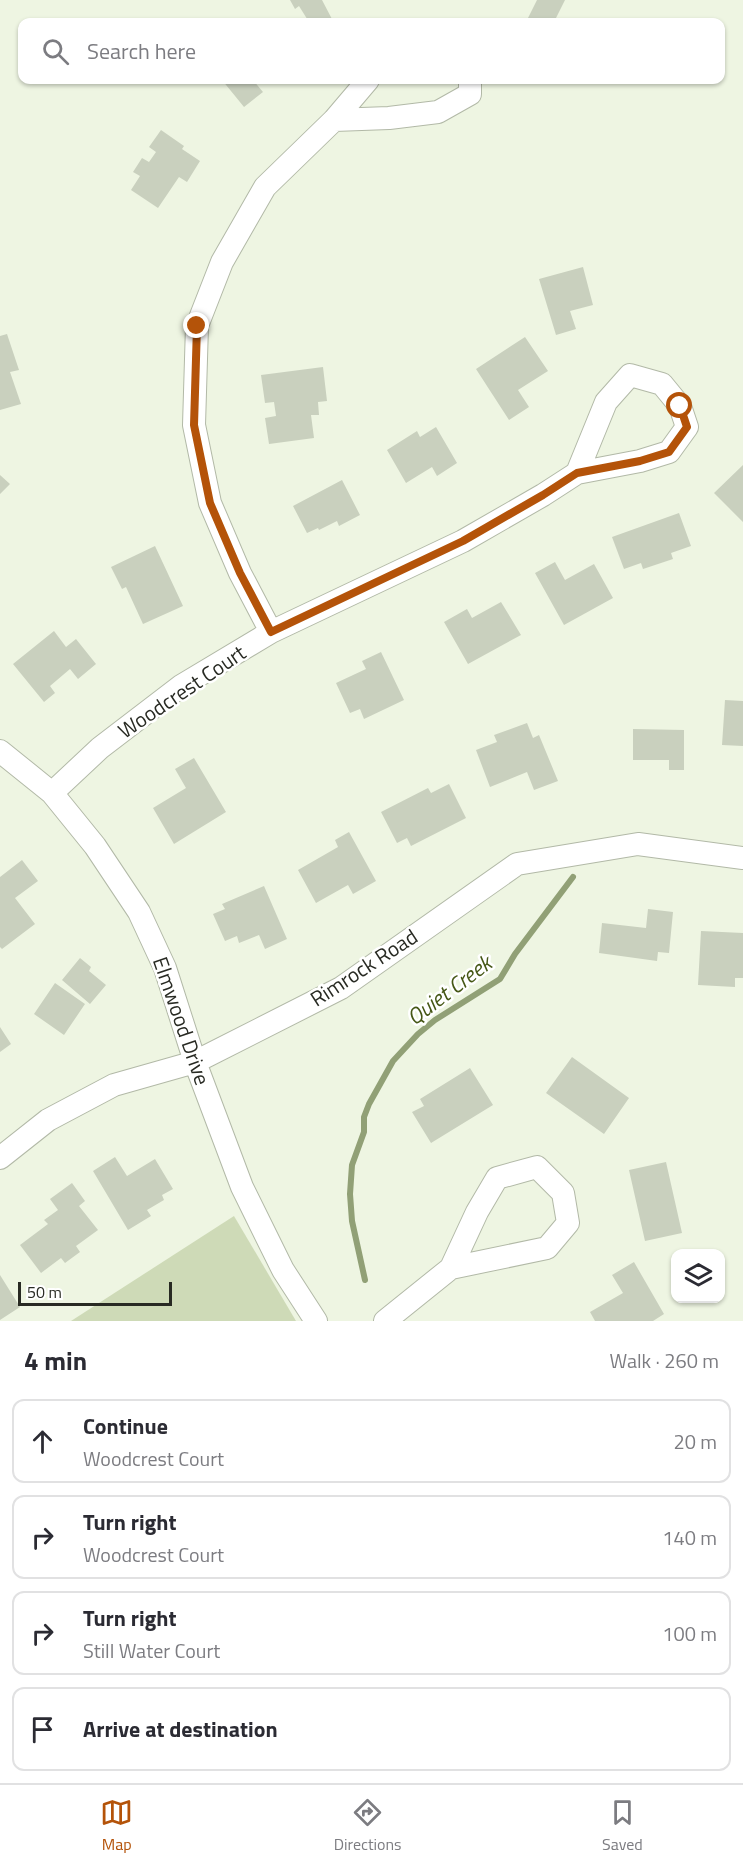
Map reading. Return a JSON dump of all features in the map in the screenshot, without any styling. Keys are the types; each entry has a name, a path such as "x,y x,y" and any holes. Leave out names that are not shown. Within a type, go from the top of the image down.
{"street":[{"path":"271,632 240,573 210,503 194,425 197,326 222,262 265,187 334,120 365,84"},
{"path":"334,120 389,118 438,112 470,94 470,84"},
{"name":"Woodcrest Court","path":"52,793 100,748 182,686 271,632 463,541 577,473 640,461 669,452 687,427 680,406 662,384 630,375 606,402 577,473"},
{"name":"Elmwood Drive","path":"0,751 52,793 95,846 139,912 165,968 195,1062 242,1187 283,1270 316,1321"},
{"name":"Rimrock Road","path":"0,1158 48,1120 114,1085 195,1062 341,988 517,864 638,844 743,858"},
{"path":"385,1321 451,1268 477,1212 497,1178 537,1167 563,1193 568,1223 548,1248 451,1268"}],"green space":[{"path":"234,1216 296,1321 71,1321"}],"building":[{"path":"290,0 322,0 331,18 306,18 299,6 295,9"},
{"path":"537,0 565,0 556,18 528,18"},
{"path":"225,84 256,84 263,92 244,107"},
{"path":"161,130 184,146 182,149 200,161 187,182 179,177 158,208 131,190 140,176 133,172 142,158 149,162 156,152 149,147"},
{"path":"583,267 593,305 570,311 576,329 556,335 539,279"},
{"path":"7,334 19,370 10,372 21,404 0,410 0,336"},
{"path":"525,337 548,371 518,390 529,407 509,420 476,369"},
{"path":"323,367 327,401 318,402 319,415 311,415 314,438 269,444 265,418 276,416 274,402 265,403 261,375"},
{"path":"436,427 457,463 437,476 432,467 406,483 387,450 417,431 420,437"},
{"path":"743,465 743,522 714,493"},
{"path":"0,475 10,484 0,494"},
{"path":"342,480 360,515 339,526 337,521 307,533 293,506"},
{"path":"679,513 691,546 671,553 673,559 643,569 641,563 624,569 612,537"},
{"path":"155,546 183,606 143,624 126,587 122,589 111,567"},
{"path":"555,562 565,580 594,564 613,598 564,625 535,573"},
{"path":"501,602 521,635 468,664 444,622 467,609 472,618"},
{"path":"54,631 66,647 76,639 96,664 78,679 70,669 50,686 55,693 44,702 13,664"},
{"path":"381,652 404,700 364,719 360,709 350,713 336,683 366,669 362,661"},
{"path":"725,700 743,701 743,746 722,745"},
{"path":"527,723 533,738 539,735 558,781 534,790 527,772 490,787 476,750 497,742 494,735"},
{"path":"633,729 684,730 684,770 669,770 669,760 633,760"},
{"path":"194,758 226,812 174,844 153,808 186,788 175,769"},
{"path":"449,784 466,818 411,846 407,838 397,843 381,812 428,788 431,793"},
{"path":"349,832 376,881 353,894 348,885 316,903 298,870 338,847 335,840"},
{"path":"22,860 38,881 15,898 35,924 2,949 0,947 0,877"},
{"path":"264,886 287,939 265,949 259,935 239,943 237,936 225,941 213,914 225,909 222,904"},
{"path":"648,909 673,912 669,953 658,952 657,961 599,953 602,923 646,928"},
{"path":"701,931 743,933 743,978 735,978 735,987 698,985"},
{"path":"80,958 91,967 89,971 106,985 90,1004 62,980"},
{"path":"55,983 85,1004 64,1035 34,1014"},
{"path":"0,1027 11,1044 0,1052"},
{"path":"572,1057 629,1098 604,1134 546,1093"},
{"path":"470,1068 493,1105 431,1143 412,1112 424,1106 420,1099"},
{"path":"115,1157 127,1176 155,1159 173,1189 162,1195 164,1200 147,1210 151,1216 128,1230 93,1171"},
{"path":"666,1162 682,1233 645,1241 629,1170"},
{"path":"72,1183 85,1201 79,1206 98,1230 76,1246 80,1252 65,1263 61,1258 41,1273 20,1245 48,1224 44,1220 58,1210 50,1199"},
{"path":"634,1262 664,1314 653,1321 595,1321 590,1312 623,1293 612,1275"},
{"path":"0,1275 20,1307 0,1320"}],"waterway":[{"name":"Quiet Creek","path":"365,1280 352,1221 350,1194 352,1165 364,1132 364,1117 369,1104 393,1061 418,1034 435,1020 500,979 515,954 573,877"}],"route":[{"path":"197,326 194,425 210,503 240,573 271,632 463,541 577,473 640,461 669,452 687,427 680,406"}]}
